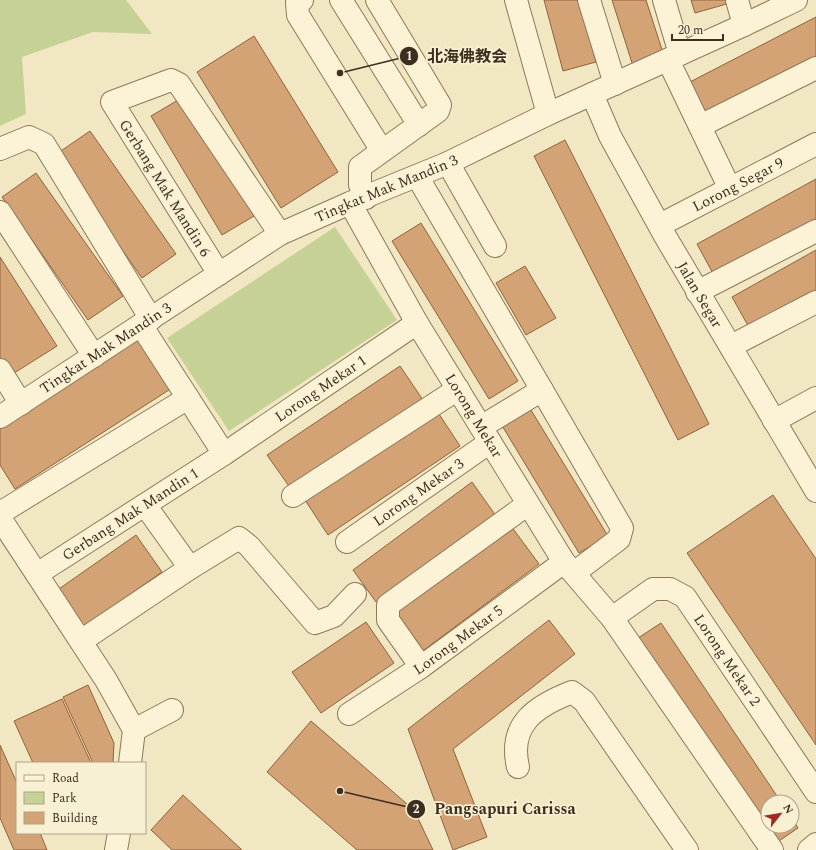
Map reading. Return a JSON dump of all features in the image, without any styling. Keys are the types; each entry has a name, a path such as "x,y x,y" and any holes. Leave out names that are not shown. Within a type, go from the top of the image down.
{"street":[{"path":"302,0 297,3 298,15 382,151 438,111 440,105 377,0"},
{"path":"340,0 419,125"},
{"path":"516,0 548,114"},
{"path":"589,0 615,84"},
{"path":"664,0 674,57 700,126 730,189"},
{"path":"737,0 744,25"},
{"name":"Tingkat Mak Mandin 3","path":"0,417 280,234 448,163 548,114 796,0"},
{"path":"700,126 816,68"},
{"name":"Gerbang Mak Mandin 6","path":"219,274 112,102 171,80 180,84 280,234"},
{"name":"Jalan Segar","path":"592,94 610,136 698,292 774,421 813,480"},
{"path":"0,149 29,137 44,144 188,398 224,454"},
{"name":"Lorong Segar 9","path":"660,225 816,144"},
{"name":"Lorong Mekar","path":"382,151 360,167 358,200 417,323 528,504 569,567 612,618 772,850"},
{"path":"448,163 495,246"},
{"name":"Lorong Mekar 5","path":"349,714 569,567 620,539 622,528 417,176"},
{"path":"0,212 94,356"},
{"path":"698,292 816,231"},
{"path":"731,346 816,302"},
{"name":"Lorong Mekar 1","path":"224,454 417,323"},
{"path":"0,370 21,404"},
{"path":"292,496 458,389"},
{"name":"Lorong Mekar 3","path":"347,542 542,390"},
{"path":"0,513 188,398"},
{"path":"774,421 816,398"},
{"name":"Gerbang Mak Mandin 1","path":"37,574 224,454"},
{"path":"421,667 388,620 388,605 528,504"},
{"path":"145,505 190,568"},
{"path":"0,518 106,680 134,730 130,762"},
{"path":"80,641 238,538 249,546 315,623 334,616 355,594"},
{"name":"Lorong Mekar 2","path":"612,618 653,589 670,589 685,597 816,792"},
{"path":"518,767 515,754 516,738 523,724 536,711 554,699 572,692 584,701 687,850"},
{"path":"134,730 172,710"},
{"path":"116,850 119,834"},
{"path":"809,850 816,844"}],"green space":[{"path":"0,0 126,0 152,34 93,32 22,57 26,114 0,126"},
{"path":"335,227 397,320 229,431 167,338"}],"building":[{"path":"544,0 580,0 596,62 563,71"},
{"path":"612,0 646,0 664,56 633,66"},
{"path":"691,0 729,0 730,3 695,13"},
{"path":"816,17 816,68 706,124 686,84"},
{"path":"254,36 338,172 281,208 197,72"},
{"path":"183,97 254,216 222,235 151,116"},
{"path":"90,131 176,254 142,278 55,155"},
{"path":"565,140 709,424 678,440 534,156"},
{"path":"36,173 123,296 88,320 2,197"},
{"path":"816,179 816,224 716,279 697,244"},
{"path":"421,223 518,381 489,399 392,241"},
{"path":"816,250 816,296 751,331 732,297"},
{"path":"0,257 57,346 11,375 0,358"},
{"path":"525,266 556,318 526,335 496,283"},
{"path":"139,337 172,388 15,489 0,465 0,426"},
{"path":"400,366 423,400 291,489 267,455"},
{"path":"526,402 608,536 579,553 498,419"},
{"path":"437,411 460,446 328,535 305,500"},
{"path":"472,482 496,516 376,602 353,570"},
{"path":"773,495 816,559 816,745 687,553"},
{"path":"511,526 539,564 420,653 392,614"},
{"path":"136,535 162,572 82,628 56,591"},
{"path":"549,620 575,654 453,749 487,837 453,850 408,729"},
{"path":"366,622 394,663 321,713 292,672"},
{"path":"661,623 776,794 760,794 760,826 635,640"},
{"path":"88,685 114,743 113,762 93,762 63,697"},
{"path":"62,699 91,762 33,762 14,721"},
{"path":"311,721 414,810 433,850 357,850 267,772"},
{"path":"0,745 16,781 16,834 40,834 47,850 14,850 0,818"},
{"path":"183,795 242,850 172,850 151,830"},
{"path":"766,834 789,834 773,845"}],"place":[{"name":"北海佛教会","path":"340,73"},
{"name":"Pangsapuri Carissa","path":"340,791"}]}
